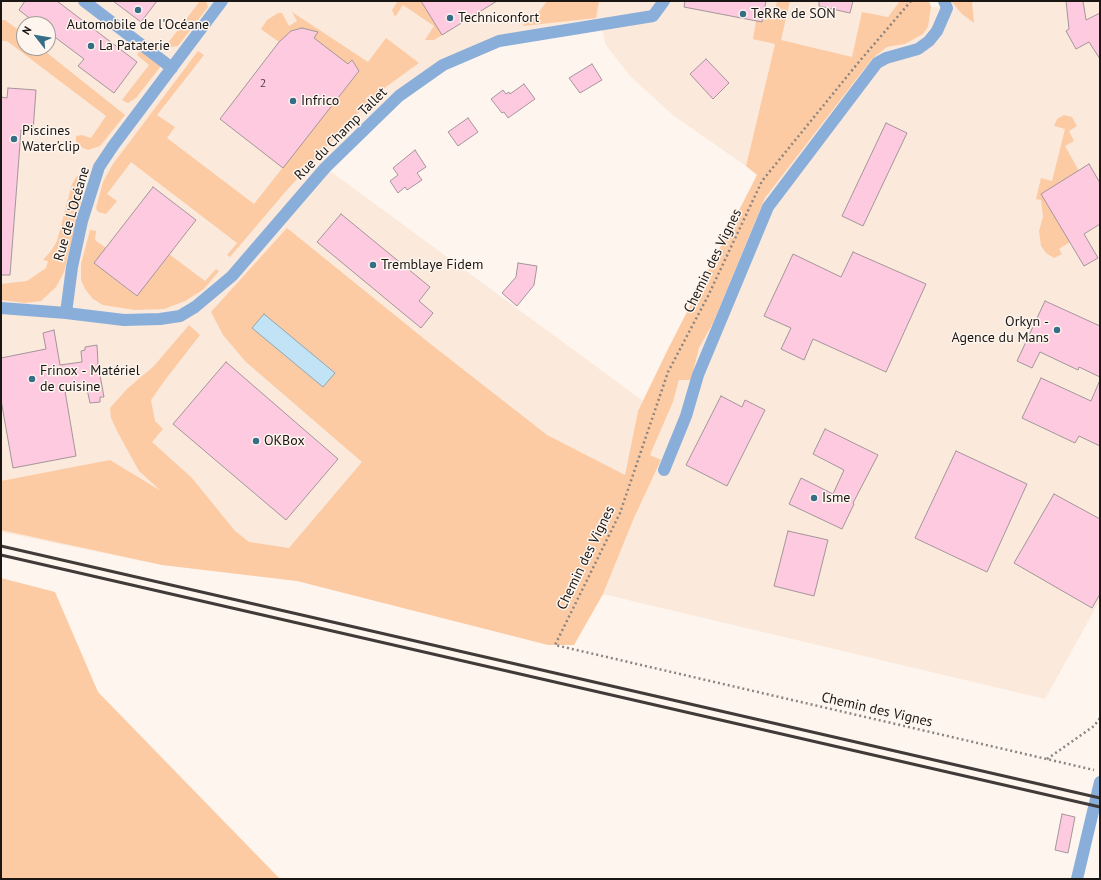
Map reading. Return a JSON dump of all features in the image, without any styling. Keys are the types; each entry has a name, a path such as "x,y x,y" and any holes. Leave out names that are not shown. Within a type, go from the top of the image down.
{"street":[{"path":"84,1 172,68"},
{"name":"Rue de L'Océane","path":"66,313 72,267 82,221 99,167 113,146 222,1"},
{"name":"Rue du Champ Tallet","path":"66,313 124,320 160,320 180,316 194,307 232,276 326,168 399,96 443,65 499,42 653,16 664,1"},
{"path":"664,470 686,416 698,375 768,207 877,63 886,58 918,49 930,41 938,31 947,8 944,1"},
{"path":"1,308 66,313"},
{"path":"1077,879 1100,782"}],"path":[{"name":"Chemin des Vignes","path":"911,1 858,63 762,181 708,296 668,372 620,513 555,645 1100,772"},
{"path":"1047,759 1094,726 1100,718"}],"shaded area":[{"path":"1,1 901,1 853,62 775,44 746,166 674,116 630,76 606,45 601,25 499,42 443,65 326,168 643,401 638,411 625,475 297,581 162,565 1,532"},
{"path":"200,1 206,1 208,7 178,46 164,48"},
{"path":"398,1 421,1 442,35 434,40 425,40 434,26 403,5 395,17 392,10"},
{"path":"547,1 599,1 596,18 523,26 526,19 538,13"},
{"path":"777,1 790,1 781,40 852,57 862,12 888,17 900,1 929,1 931,7 928,27 923,34 905,44 887,47 872,59 765,198 713,323 699,348 691,380 679,380 673,402 650,455 661,460 634,518 603,594 574,645 548,645 297,581 162,565 1,530 1,481 110,460 161,491 139,471 111,418 110,408 127,389 154,366 189,325 200,335 151,400 155,421 163,429 152,442 192,478 235,531 249,542 289,548 362,462 246,362 223,335 211,312 287,228 428,342 547,435 625,475 638,411 757,175 746,166 775,44 753,39 756,21 762,22 765,7 775,9","holes":["264,315 335,373 323,387 253,328"]},
{"path":"944,1 1100,1 1100,600 1045,699 603,594 634,518 661,461 650,455 673,402 679,380 691,380 699,348 713,323 765,198 872,59 887,47 905,44 923,34 928,27 931,7 947,8"},
{"path":"951,1 972,1 974,23 962,14"},
{"path":"292,12 368,62 386,38 419,63 383,89 351,120 286,191 230,257 227,255 237,243 131,162 107,194 117,201 106,214 98,212 96,208 103,182 113,164 198,51 204,55 157,115 175,127 167,138 254,204 359,71 352,60 348,64 314,38 317,33 302,28 291,31 279,42 261,29 267,20 278,13 282,13 289,26 297,21"},
{"path":"1,20 5,20 16,28 16,48 7,41 1,41"},
{"path":"143,46 164,62 136,98 128,103 122,100 149,65 137,55"},
{"path":"27,56 51,56 125,115 100,146 88,150 83,148 76,142 76,136 82,135 91,138 106,116"},
{"path":"1064,115 1072,117 1077,126 1069,131 1074,141 1065,146 1079,171 1041,194 1070,242 1059,249 1062,254 1054,258 1046,253 1041,246 1039,231 1043,217 1041,200 1036,199 1041,178 1052,181 1065,129 1054,126 1057,119"},
{"path":"77,176 82,179 83,192 64,272 56,287 41,301 25,303 1,300 1,284 27,281 46,268 48,261 43,260 57,241 72,184"},
{"path":"90,230 96,231 95,240 106,248 94,263 136,296 169,254 205,281 216,269 219,271 204,289 185,301 164,309 135,310 103,305 93,299 85,289 81,280 81,264"},
{"path":"1,578 55,592 98,692 280,879 1,879"}],"water":[{"path":"264,314 335,373 323,387 252,328"}],"building":[{"name":"La Pataterie","path":"25,1 57,1 137,62 114,93 78,66 84,59 56,38 56,16 27,16 19,10"},
{"name":"Automobile de l'Océane","path":"113,1 157,1 141,22"},
{"name":"Techniconfort","path":"421,1 497,1 442,35"},
{"name":"TeRRe de SON","path":"685,1 766,1 762,22 684,7"},
{"path":"819,1 853,1 850,13 819,6"},
{"path":"1066,1 1083,1 1086,20 1100,13 1100,59 1089,42 1076,49 1066,31 1069,29"},
{"name":"Infrico","path":"302,28 318,32 314,38 348,64 352,60 359,71 283,168 220,119 279,42 291,31"},
{"path":"706,59 729,83 713,99 690,74"},
{"path":"592,64 602,80 580,93 569,78"},
{"path":"524,84 535,99 508,118 491,99 503,90 506,94 509,92 510,94"},
{"path":"8,88 36,90 33,131 21,130 10,275 1,275 1,97 7,98"},
{"path":"468,118 478,132 458,146 448,132"},
{"path":"886,123 907,133 863,226 842,216"},
{"path":"415,150 426,167 417,173 422,180 407,190 405,187 398,193 390,181 398,175 393,168"},
{"path":"1089,164 1100,183 1100,224 1084,234 1098,258 1084,266 1041,194"},
{"path":"153,187 196,220 137,296 94,263"},
{"name":"Tremblaye Fidem","path":"341,214 430,287 419,301 433,313 421,328 317,242"},
{"path":"853,252 926,284 886,372 813,339 804,360 781,349 791,328 764,316 793,254 841,277"},
{"path":"518,263 537,266 534,285 517,306 502,293 516,277"},
{"path":"1045,301 1100,326 1100,377 1079,367 1078,370 1040,352 1032,368 1017,361"},
{"name":"Frinox - Matériel de cuisine","path":"54,330 60,365 82,362 81,351 85,350 85,347 97,345 98,364 104,397 100,397 100,402 90,403 87,389 65,391 76,456 13,468 1,400 1,358 46,349 43,333"},
{"name":"OKBox","path":"226,362 338,459 286,520 173,424"},
{"path":"1041,378 1091,401 1100,380 1100,446 1079,436 1075,443 1022,418"},
{"path":"721,396 742,407 745,400 765,410 727,486 686,465"},
{"path":"825,429 878,455 853,503 854,504 842,529 789,504 801,478 833,494 844,470 813,454"},
{"path":"956,451 1027,484 987,572 915,538"},
{"path":"1054,494 1100,519 1100,594 1092,608 1014,563"},
{"path":"788,531 828,540 814,596 774,586"},
{"path":"1062,814 1075,817 1068,853 1055,850"}],"railway":[{"path":"1,546 1100,798"},
{"path":"1,555 1100,807"}],"place":[{"name":"Automobile de l'Océane","path":"138,10"},
{"name":"TeRRe de SON","path":"743,14"},
{"name":"Techniconfort","path":"450,18"},
{"name":"La Pataterie","path":"91,46"},
{"name":"Infrico","path":"293,101"},
{"name":"Piscines Water'clip","path":"14,139"},
{"name":"Tremblaye Fidem","path":"373,265"},
{"name":"Orkyn - Agence du Mans","path":"1057,330"},
{"name":"Frinox - Matériel de cuisine","path":"32,379"},
{"name":"OKBox","path":"256,441"},
{"name":"Isme","path":"814,498"}]}
